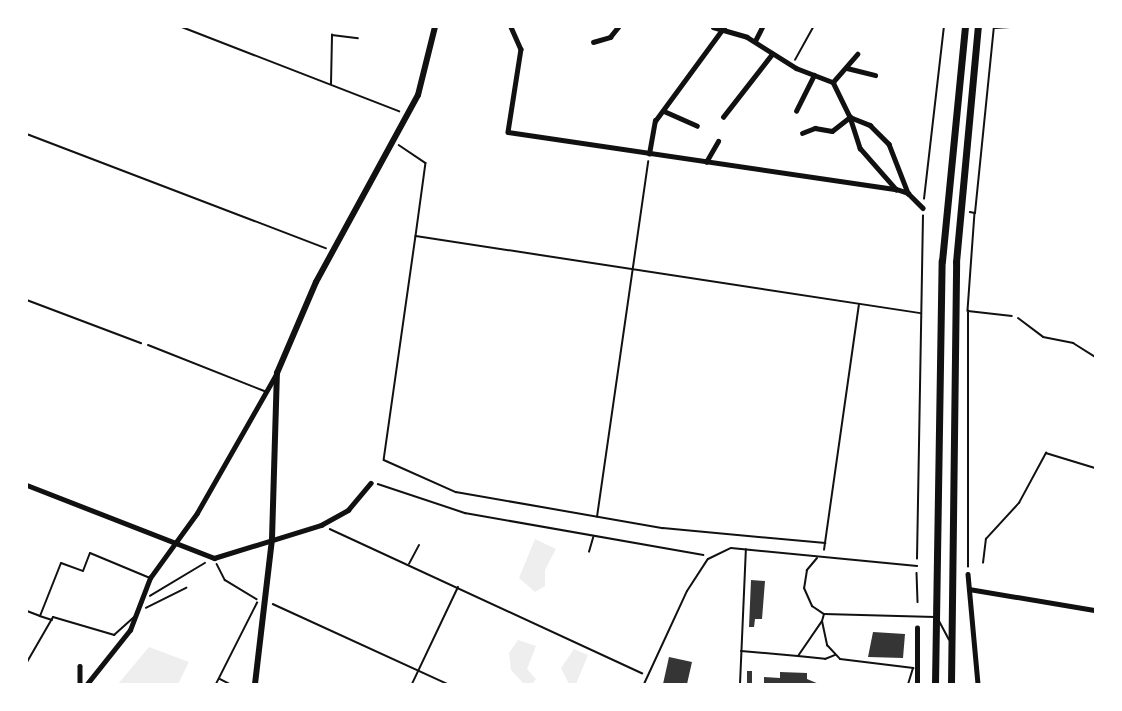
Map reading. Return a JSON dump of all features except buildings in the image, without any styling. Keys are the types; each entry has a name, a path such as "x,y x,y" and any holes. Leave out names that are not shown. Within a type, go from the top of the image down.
{"highway":[{"path":"935,684 934,615 942,261 965,27"},
{"path":"951,684 956,262 978,27"}],"main road":[{"path":"255,684 262,602 272,539 277,374 333,251 408,115 435,27"}],"street":[{"path":"511,27 521,49 508,132 896,189 908,194 923,208"},
{"path":"610,27 617,28"},
{"path":"713,27 755,41 792,66 833,82 850,117 860,148 896,189"},
{"path":"755,41 762,27"},
{"path":"593,42 617,28"},
{"path":"649,154 655,121 724,29"},
{"path":"723,117 772,54"},
{"path":"833,82 857,54"},
{"path":"847,68 875,75"},
{"path":"796,111 814,75"},
{"path":"664,111 697,126"},
{"path":"850,117 870,125 889,144 908,194"},
{"path":"802,133 815,128 832,131 850,117"},
{"path":"706,162 718,141"},
{"path":"87,684 135,616 150,578 223,471 264,391 277,374"},
{"path":"27,485 214,558 321,525 348,510 371,483"},
{"path":"968,574 978,684"},
{"path":"969,589 1095,610"},
{"path":"917,628 913,668 917,684"},
{"path":"80,666 80,684"}],"lane":[{"path":"1018,318 1043,337 1073,343 1095,357"},
{"path":"148,345 264,391"},
{"path":"644,684 708,558 731,548 817,558"},
{"path":"740,684 746,549"},
{"path":"40,616 61,563 83,572 90,552 150,578"},
{"path":"917,566 823,555 817,558 807,570 804,588 812,606 824,614 934,615 950,642"},
{"path":"27,611 52,620 114,635 135,616"},
{"path":"798,656 822,621 824,614"},
{"path":"27,662 52,620"},
{"path":"822,621 835,655"},
{"path":"741,651 798,656 835,655 853,664 913,668 908,684"}],"path":[{"path":"182,27 408,115"},
{"path":"192,31 194,27"},
{"path":"792,66 813,27"},
{"path":"918,602 923,208 944,27"},
{"path":"968,574 968,310 975,213 994,28 1010,27"},
{"path":"332,84 332,35 358,38"},
{"path":"27,134 333,251"},
{"path":"393,141 426,163 384,460 439,488 597,518 825,543"},
{"path":"597,518 649,154"},
{"path":"969,212 975,213"},
{"path":"416,236 920,313"},
{"path":"27,300 148,345"},
{"path":"823,555 859,304"},
{"path":"968,310 1018,318"},
{"path":"983,563 986,539 1019,503 1046,453 1095,468"},
{"path":"371,483 465,513 593,537 698,552 708,558"},
{"path":"321,525 648,675"},
{"path":"589,552 593,537"},
{"path":"409,565 419,544"},
{"path":"139,601 214,558 225,580 262,602 448,684"},
{"path":"412,684 458,587"},
{"path":"135,616 186,588"},
{"path":"216,684 262,602"},
{"path":"219,679 230,684"}],"shaded area":[{"path":"535,539 556,549 545,570 545,586 535,592 519,578"},
{"path":"518,640 536,646 527,669 536,679 532,684 524,684 511,670 509,653"},
{"path":"149,647 189,662 178,684 118,684"},
{"path":"574,649 588,655 576,684 569,684 561,668"}]}
